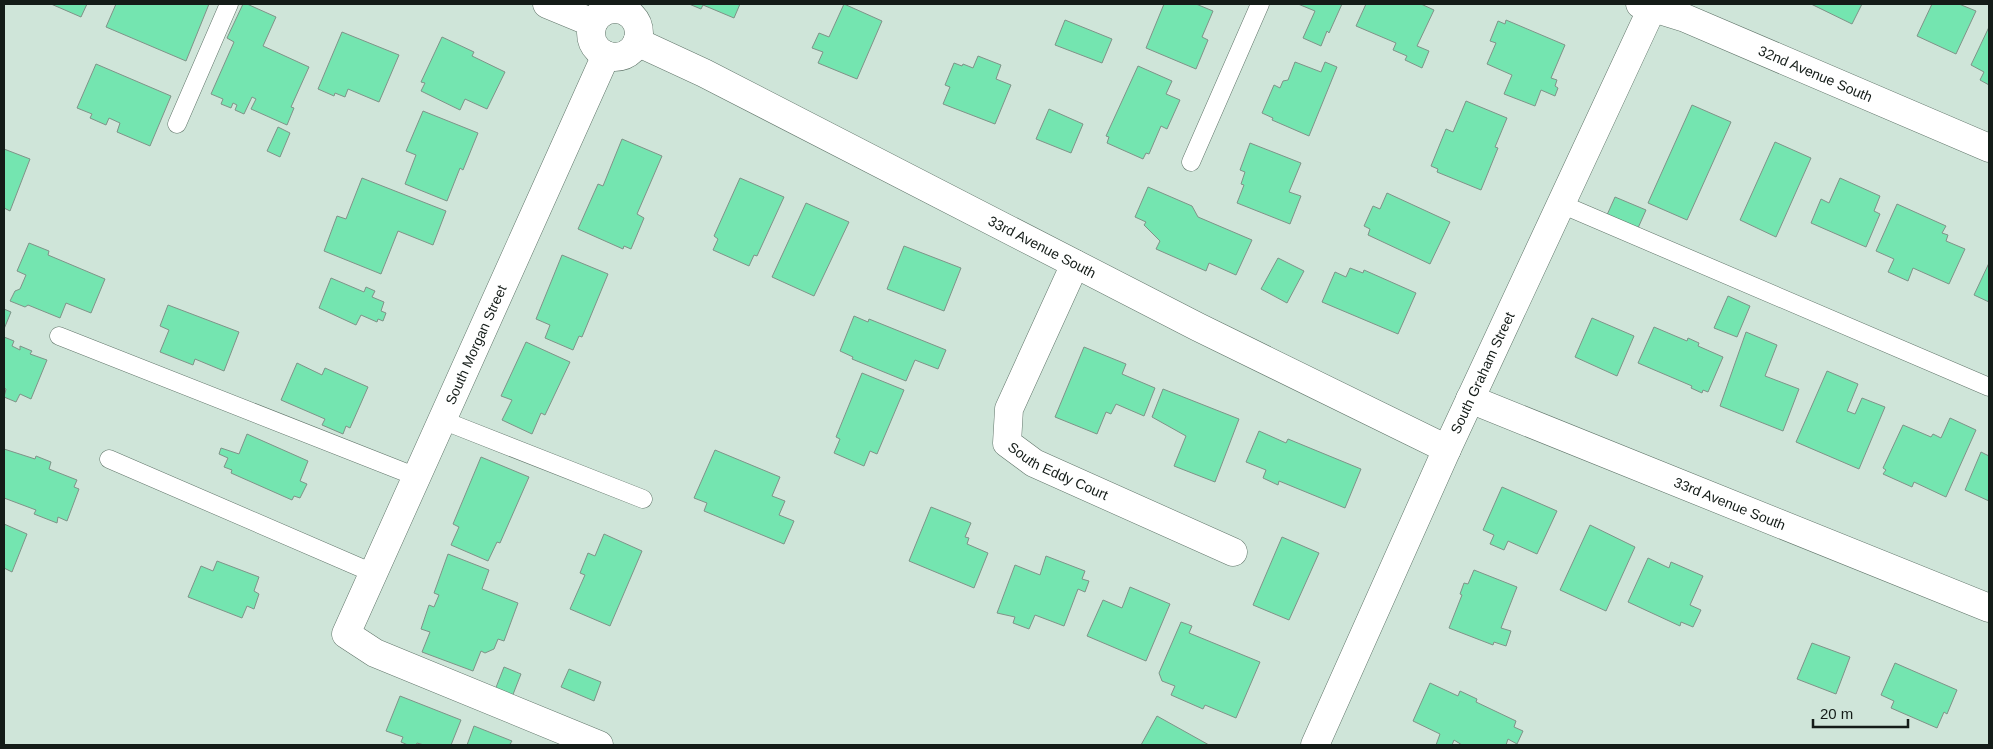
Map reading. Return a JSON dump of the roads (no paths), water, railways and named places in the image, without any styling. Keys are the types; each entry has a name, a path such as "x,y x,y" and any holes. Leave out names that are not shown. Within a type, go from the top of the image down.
{"street":[{"path":"547,4 593,23"},
{"name":"32nd Avenue South","path":"1649,5 1685,18 1989,148"},
{"name":"South Graham Street","path":"1315,745 1447,449 1561,204 1649,5"},
{"path":"628,8 639,26 637,42 626,54 618,57 606,55 596,48 592,41 590,33 593,23 601,13 608,10 628,8"},
{"name":"33rd Avenue South","path":"637,42 704,73 1198,327 1447,449"},
{"name":"South Morgan Street","path":"599,745 375,653 346,634 606,55"},
{"name":"South Eddy Court","path":"1075,264 1009,409 1008,444 1034,463 1233,552"},
{"name":"33rd Avenue South","path":"1470,399 1989,608"}],"lane":[{"path":"177,124 229,4"},
{"path":"1191,162 1260,4"},
{"path":"1561,204 1989,387"},
{"path":"59,336 417,477"},
{"path":"442,420 643,499"},
{"path":"109,459 373,573"}]}
